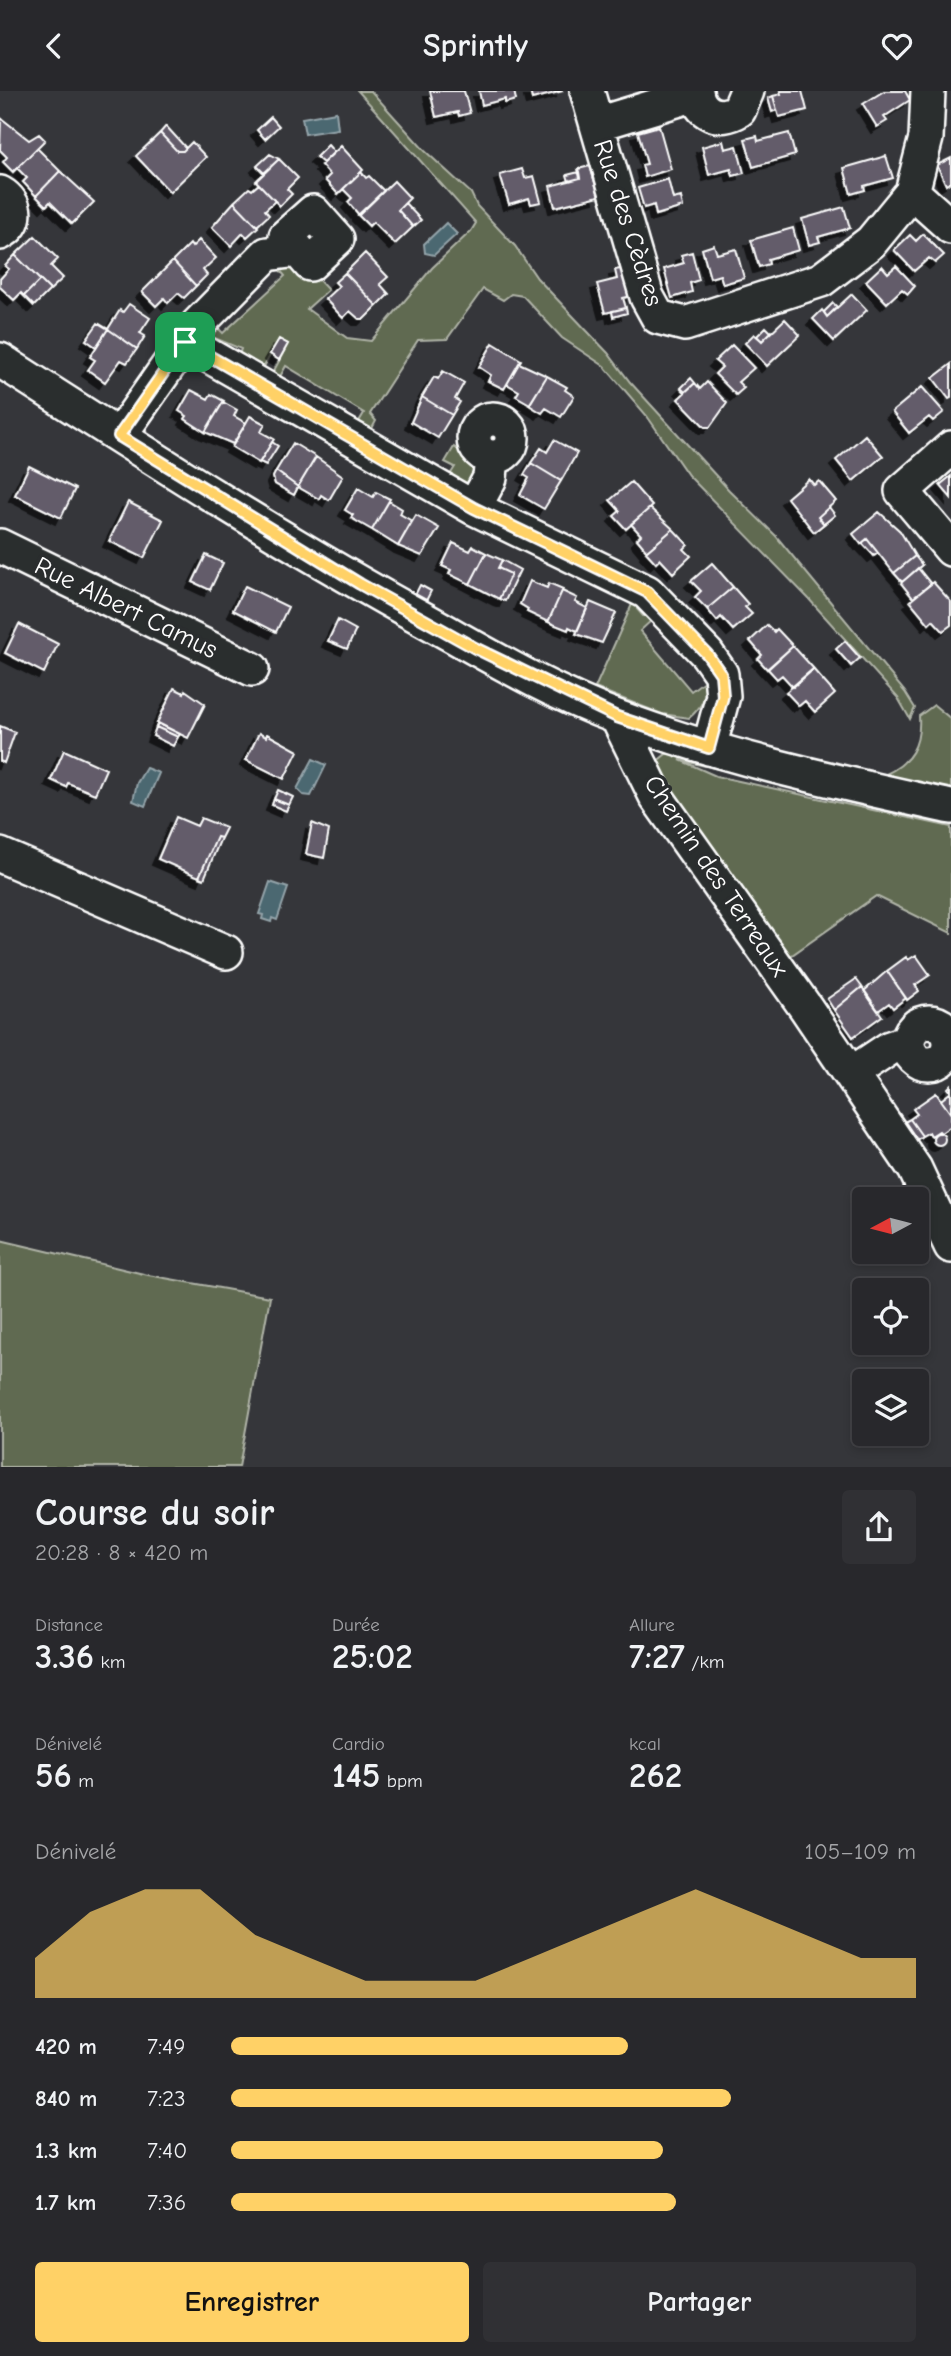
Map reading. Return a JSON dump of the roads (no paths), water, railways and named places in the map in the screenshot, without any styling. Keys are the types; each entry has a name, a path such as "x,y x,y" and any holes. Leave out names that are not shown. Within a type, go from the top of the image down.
{"street":[{"name":"Rue des Cèdres","path":"587,91 647,297 671,334 685,324 821,280 871,241 912,192 926,138 928,91"},
{"path":"696,93 706,111 723,117 739,110 747,91"},
{"name":"Rue des Cèdres","path":"597,124 696,93"},
{"path":"912,192 951,227"},
{"path":"0,193 9,200 14,213 10,226 0,233"},
{"path":"119,436 197,325 267,254 298,250"},
{"path":"185,342 474,508 647,592 690,636 721,674 723,696 709,748"},
{"path":"0,360 360,584 475,648 617,717 709,748 802,774 951,807"},
{"path":"951,448 902,491 951,549"},
{"path":"474,508 491,478 492,457"},
{"name":"Rue Albert Camus","path":"0,546 252,669"},
{"name":"Chemin des Terreaux","path":"617,717 657,798 915,1169 951,1246"},
{"path":"0,855 226,952"},
{"path":"851,1074 890,1048 908,1042"},
{"path":"915,1169 951,1182"}],"water":[{"path":"336,112 338,129 305,134 302,118"},
{"path":"446,223 457,234 434,255 425,253 424,244"},
{"path":"313,759 326,765 311,796 303,795 297,789"},
{"path":"146,768 159,773 145,806 133,801 137,783"},
{"path":"270,882 288,888 277,920 272,918 271,922 262,919 263,915 259,914"}]}
